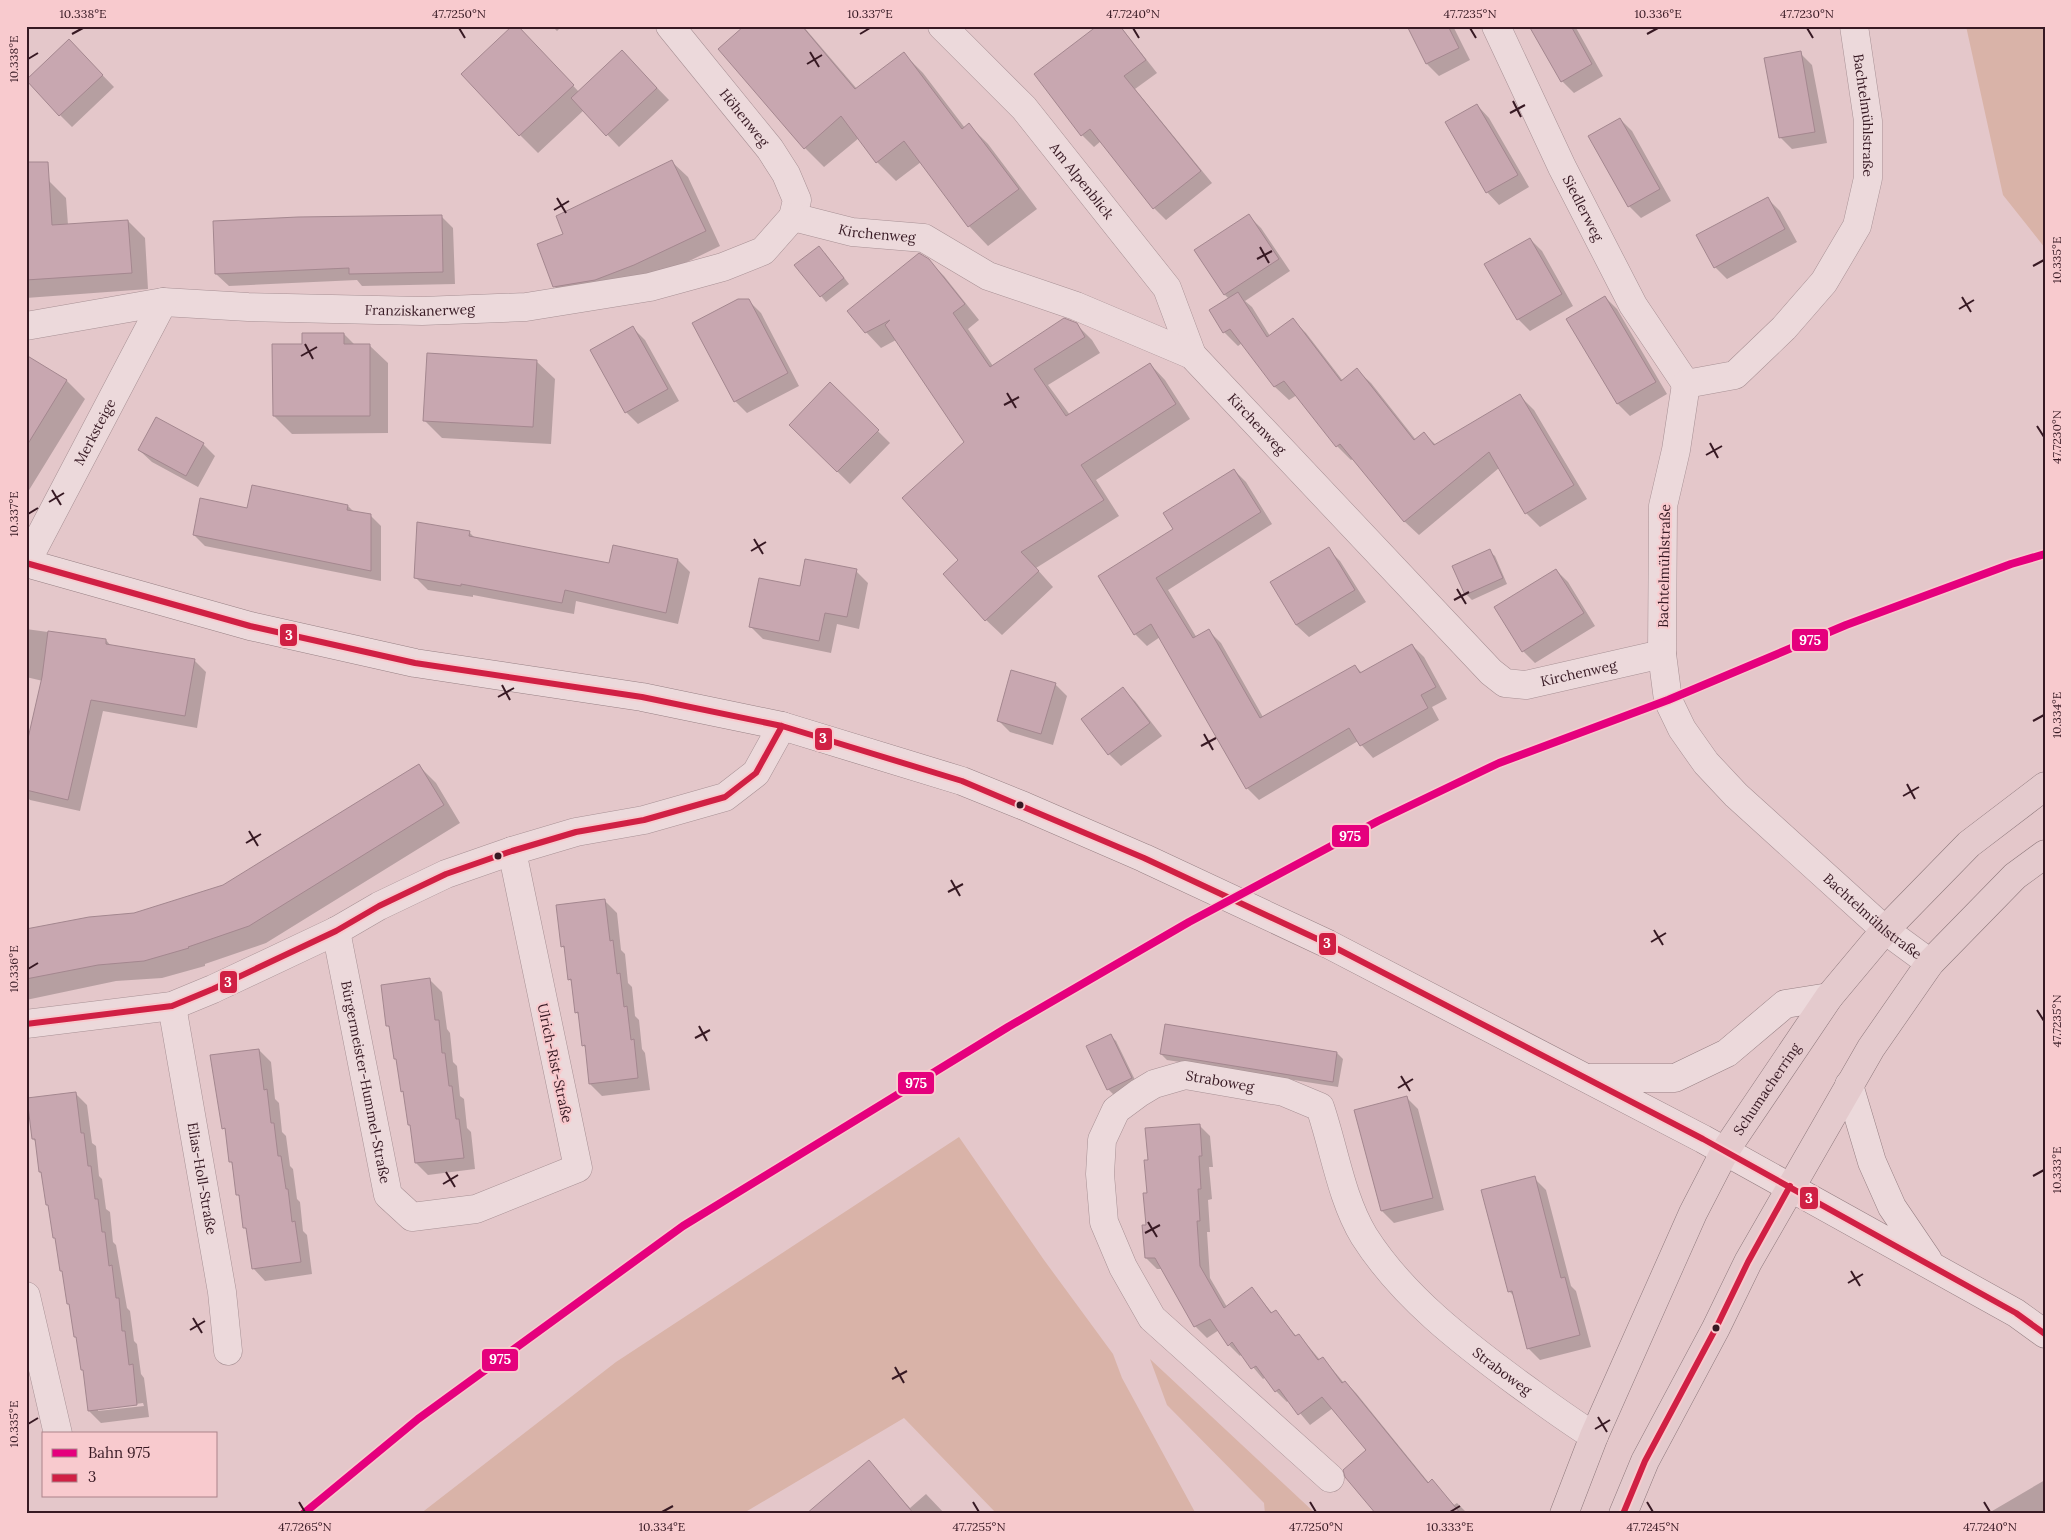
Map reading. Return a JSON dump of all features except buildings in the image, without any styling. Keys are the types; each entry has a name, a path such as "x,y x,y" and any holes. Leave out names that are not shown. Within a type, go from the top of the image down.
{"main road":[{"name":"Schumacherring","path":"1564,1514 1594,1436 1693,1213 1725,1151 1829,997 1885,930 1969,844 2045,786"},
{"path":"1623,1514 1645,1461 1716,1328 1748,1262 1871,1048 1930,964 2015,876 2045,854"}],"street":[{"name":"Höhenweg","path":"670,26 770,149 786,174 797,200 794,217"},
{"name":"Am Alpenblick","path":"942,26 1024,108 1167,288 1192,355"},
{"name":"Siedlerweg","path":"1496,26 1562,167 1634,305 1686,384"},
{"name":"Bachtelmühlstraße","path":"1854,26 1868,121 1868,178 1857,226 1824,282 1784,328 1735,375 1686,384 1676,450 1664,506 1662,654 1668,700 1682,729 1706,763 1763,820 1885,930 1930,964"},
{"name":"Franziskanerweg","path":"26,326 163,302 248,307 422,312 526,307 650,287 724,268 763,251 794,217"},
{"name":"Kirchenweg","path":"794,217 852,232 924,238 988,276 1076,306 1192,355 1491,672 1505,683 1526,685 1662,654"},
{"name":"Merksteige","path":"26,563 163,302"},
{"path":"26,563 250,626 415,663 642,697 782,726 962,781 1033,809 1328,944 1790,1186 2016,1312 2045,1334"},
{"path":"26,1024 172,1006 213,989 336,931 378,906 446,874 512,851 576,832 644,820 725,797 756,774 782,726"},
{"name":"Ulrich-Rist-Straße","path":"476,1210 578,1168 512,851"},
{"name":"Bürgermeister-Hummel-Straße","path":"336,931 388,1196 412,1217 476,1210"},
{"path":"1586,1078 1675,1078 1727,1053 1785,1004 1829,997"},
{"name":"Elias-Holl-Straße","path":"172,1006 222,1292 228,1351"},
{"name":"Straboweg","path":"1330,1478 1152,1318 1123,1267 1104,1222 1100,1174 1102,1140 1116,1110 1138,1093 1154,1084 1186,1075 1284,1092 1320,1107 1330,1135 1342,1186 1364,1235 1402,1285 1469,1347 1573,1423 1594,1436"},
{"path":"1850,1085 1872,1162 1892,1207 1930,1264"},
{"path":"26,1296 58,1432"}],"shaded area":[{"path":"1966,26 2045,26 2045,248 2003,195"},
{"path":"959,1137 1044,1260 1113,1354 1122,1378 1196,1514 997,1514 904,1418 742,1514 420,1514 616,1362"},
{"path":"1150,1359 1316,1514 1265,1514 1264,1503 1167,1405"}],"rail line":[{"name":"975","path":"303,1514 418,1419 683,1226 1008,1027 1189,922 1378,821 1499,763 1668,700 1846,625 2011,564 2045,554"}],"transit line":[{"name":"3","path":"26,563 250,626 415,663 642,697 782,726 962,781 1144,858 1328,944 1703,1139 2016,1313 2045,1334"},
{"name":"3","path":"26,1024 172,1006 213,989 336,931 379,906 446,874 512,851 576,832 644,820 725,797 756,773 782,726"},
{"name":"3","path":"1623,1514 1645,1461 1716,1328 1748,1262 1790,1186"}]}
